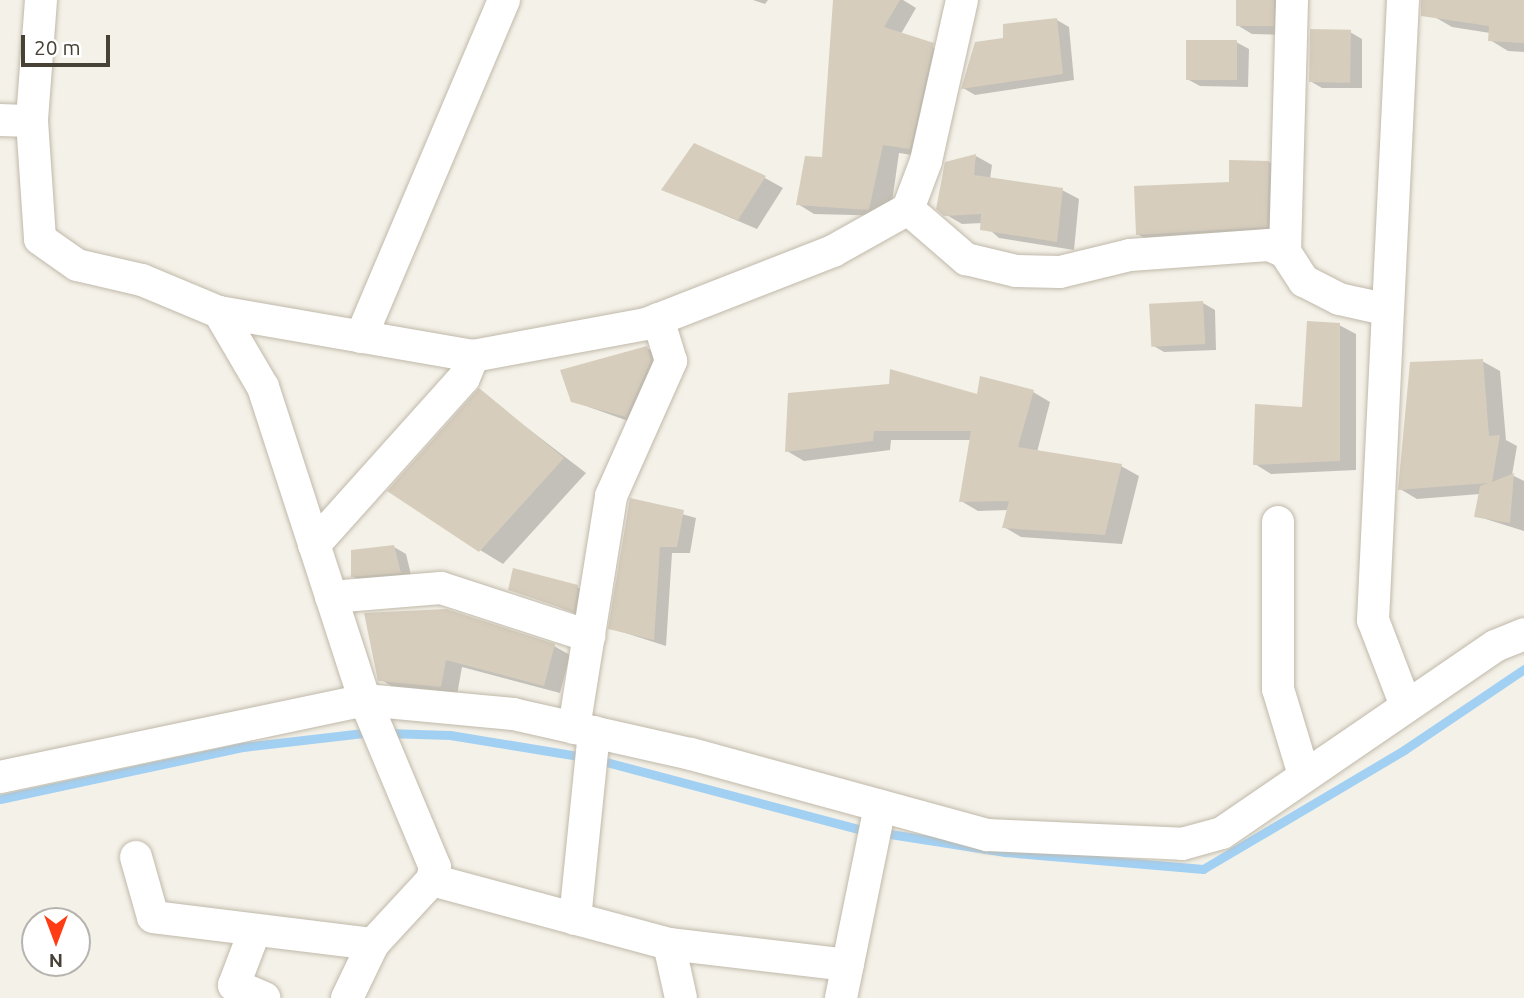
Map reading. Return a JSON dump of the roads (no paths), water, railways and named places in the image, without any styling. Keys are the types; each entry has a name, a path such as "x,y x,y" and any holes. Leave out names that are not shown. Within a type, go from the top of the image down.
{"street":[{"path":"41,0 32,121 40,239 77,265 142,280 219,312 472,356 658,319 833,251 908,209 926,161 962,0"},
{"path":"361,337 504,0"},
{"path":"1285,252 1292,0"},
{"path":"1403,0 1384,309 1377,459 1382,515 1373,620 1406,706"},
{"path":"0,120 32,121"},
{"path":"908,209 966,259 1016,271 1060,272 1130,255 1269,245 1285,252 1304,281 1339,299 1384,309"},
{"path":"219,312 263,387 365,700 435,867 432,880 373,944 348,998"},
{"path":"575,919 589,636 611,496 671,362 658,319"},
{"path":"314,545 464,378 472,356"},
{"path":"1278,522 1278,689 1304,775"},
{"path":"331,597 442,588 589,636"},
{"path":"0,777 365,700 513,714 987,835 1182,844 1222,833 1406,706 1524,634"},
{"path":"841,998 880,806"},
{"path":"136,857 153,917 373,944"},
{"path":"432,880 668,944 848,965"},
{"path":"255,930 234,985 264,998"},
{"path":"668,944 681,998"}],"waterway":[{"path":"386,733 450,735 591,758 858,829 1005,852 1203,869 1404,750 1524,669"},
{"path":"0,799 243,747 372,732"}]}
